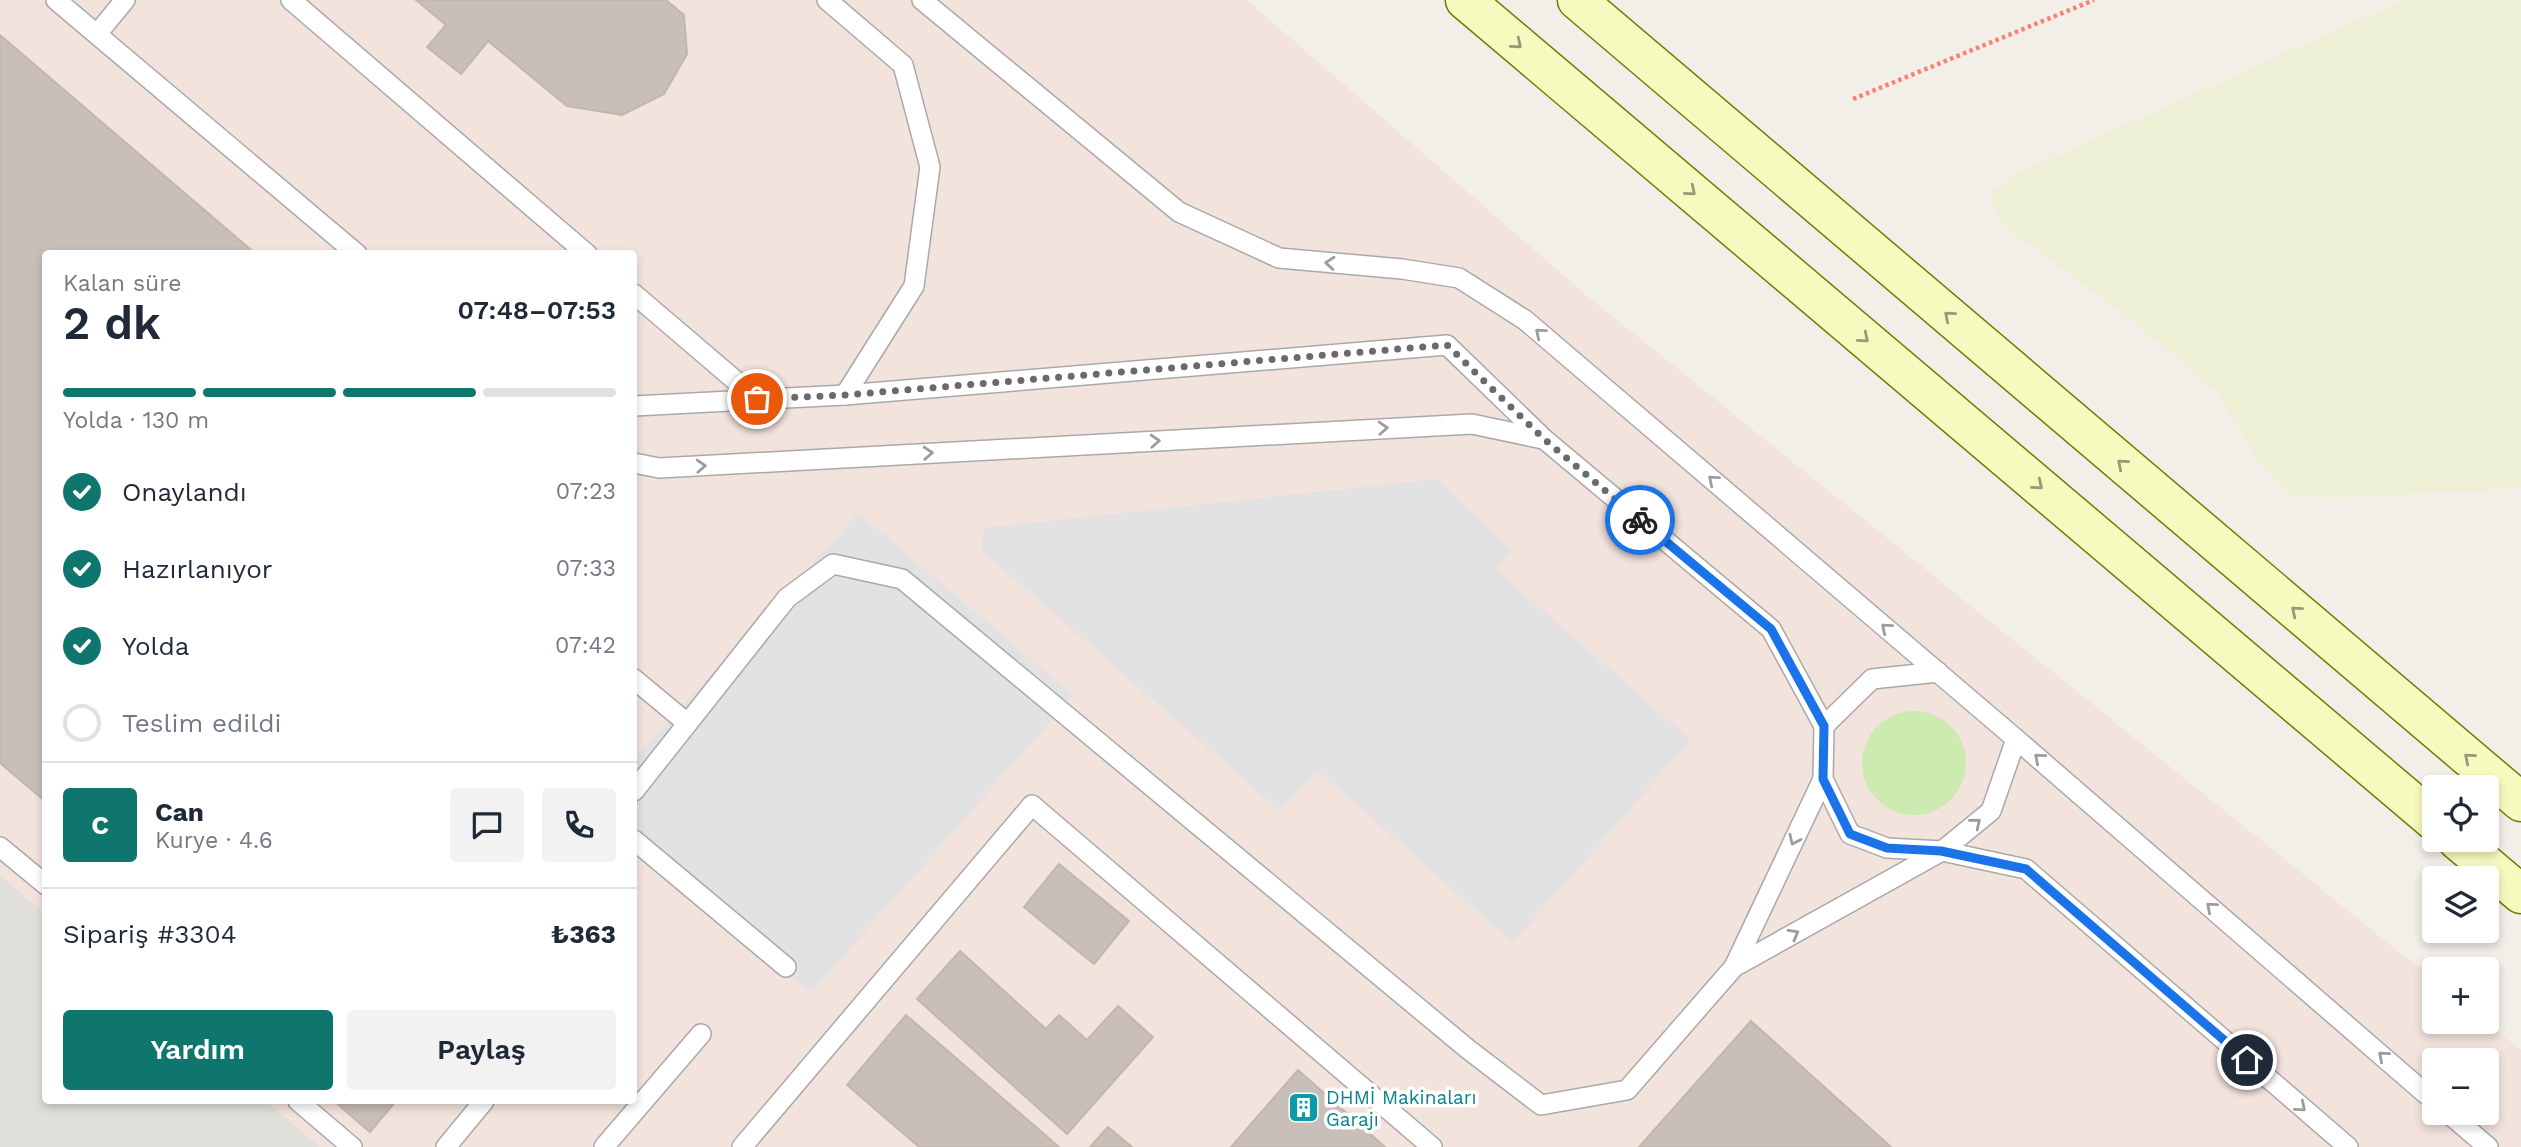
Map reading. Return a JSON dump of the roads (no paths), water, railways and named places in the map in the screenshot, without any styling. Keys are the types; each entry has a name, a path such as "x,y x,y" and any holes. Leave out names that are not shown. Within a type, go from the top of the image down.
{"main road":[{"path":"1465,0 2422,811"},
{"path":"1577,0 2521,802"},
{"path":"2471,852 2521,894"}],"lane":[{"path":"56,0 353,250"},
{"path":"97,34 125,0"},
{"path":"290,0 582,250"},
{"path":"827,0 903,65 930,167 914,286 845,395"},
{"path":"922,0 1179,212 1279,258 1402,269 1459,278 1525,320 2016,738 2422,1091"},
{"path":"637,296 757,399"},
{"path":"637,405 845,395 1447,345 1544,439 1771,629 1824,726 1823,779 1734,967 1627,1090 1541,1105 1469,1050 902,579 833,564 787,598 637,787"},
{"path":"637,464 659,468 1472,424 1544,439"},
{"path":"1824,726 1872,679 1938,672"},
{"path":"637,681 687,723"},
{"path":"1734,967 1941,851 1991,811 2016,738"},
{"path":"1823,779 1850,834 1887,848 1941,851 2026,869 2348,1147"},
{"path":"742,1147 1032,805 1432,1147"},
{"path":"637,843 786,967"},
{"path":"0,846 42,882"},
{"path":"604,1147 701,1034"},
{"path":"302,1104 352,1147"},
{"path":"446,1147 482,1104"},
{"path":"2462,1125 2488,1147"}],"place":[{"name":"DHMİ Makinaları Garajı","path":"1303,1108"}]}
